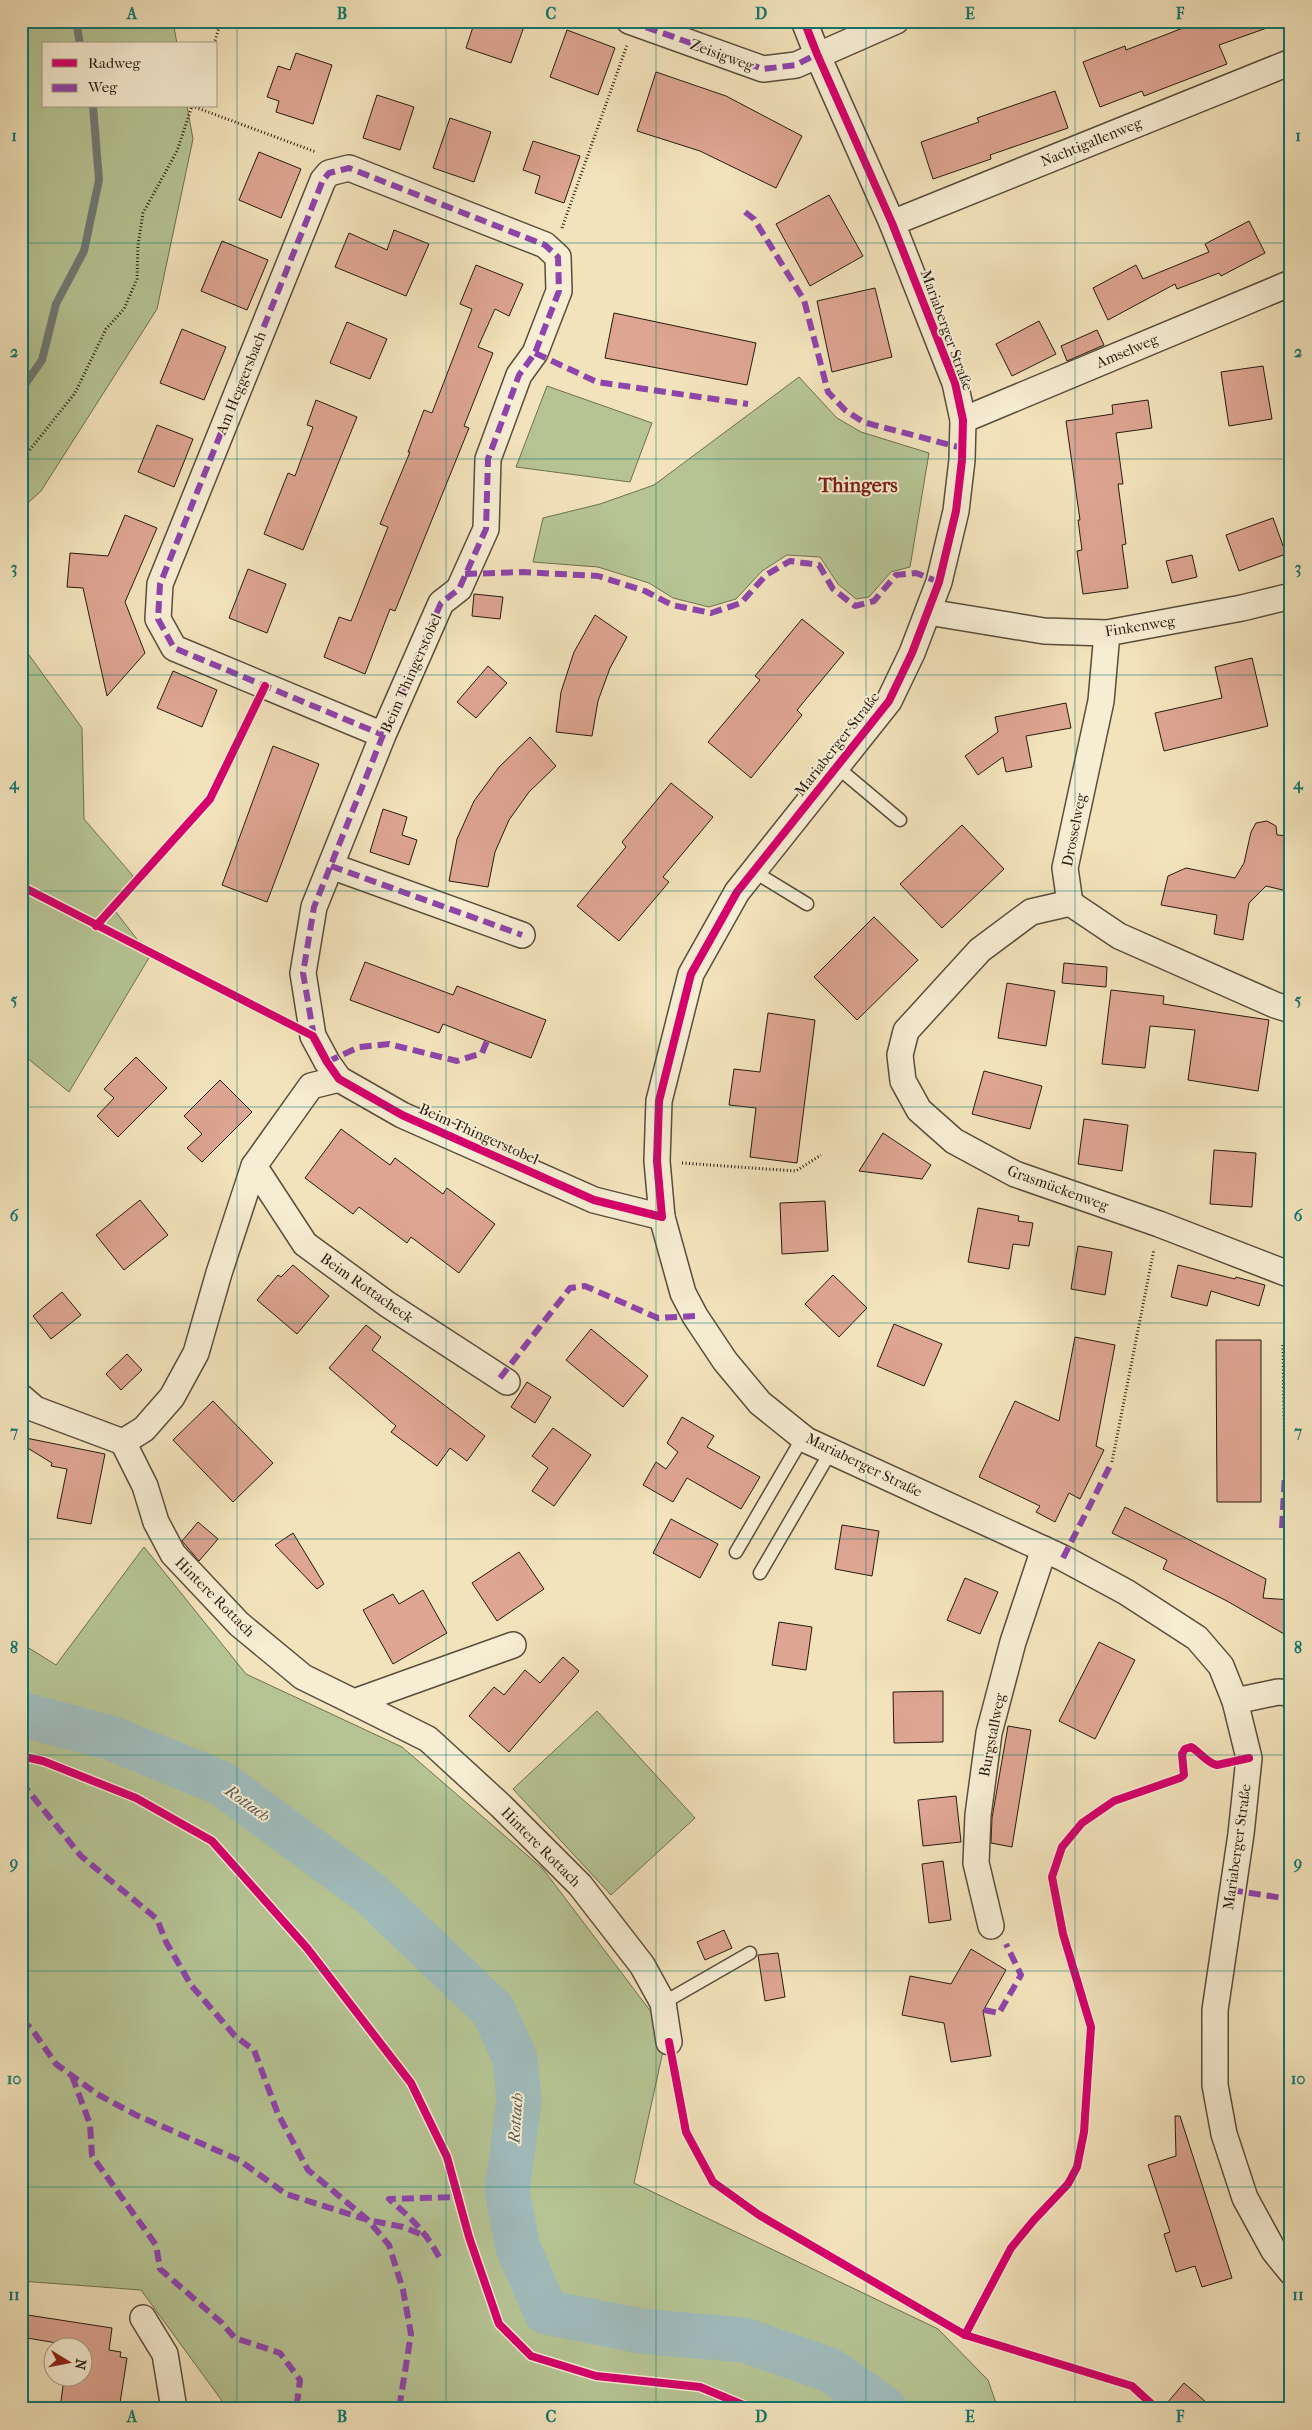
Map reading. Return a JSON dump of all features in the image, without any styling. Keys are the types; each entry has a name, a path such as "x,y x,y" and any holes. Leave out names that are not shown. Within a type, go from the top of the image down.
{"street":[{"name":"Mariaberger Straße","path":"804,21 892,223 955,382 963,420 962,460 956,511 939,582 912,654 889,701 737,892 691,974 659,1101 657,1161 662,1217 683,1292 695,1316 725,1361 760,1403 803,1437 1044,1549 1126,1592 1197,1638 1221,1666 1235,1701 1249,1758 1215,2010 1215,2085 1224,2134 1245,2198 1274,2251 1291,2272"},
{"name":"Zeisigweg","path":"632,22 764,69 796,64 896,21"},
{"name":"Nachtigallenweg","path":"892,223 1291,62"},
{"path":"328,173 349,168 545,245 554,251"},
{"name":"Am Heggersbach","path":"328,173 322,180 160,584 158,619 174,648 384,735"},
{"name":"Beim Thingerstobel","path":"554,251 558,257 560,270 559,292 534,353 519,375 488,459 486,530 459,589 441,603 384,735 314,907 303,972 313,1036 327,1062 340,1079 402,1115 594,1200 662,1217"},
{"name":"Amselweg","path":"963,420 1291,283"},
{"name":"Finkenweg","path":"928,612 1044,632 1107,632 1242,608 1291,596"},
{"name":"Drosselweg","path":"1070,902 1065,868 1102,701 1107,632"},
{"path":"331,866 522,935"},
{"path":"1070,902 1119,936 1275,1005 1291,1010"},
{"name":"Grasmückenweg","path":"1070,902 1031,912 980,950 906,1031 900,1055 903,1081 919,1110 954,1141 1015,1174 1159,1224 1291,1275"},
{"path":"21,1397 35,1409 122,1442 144,1429 172,1397 196,1353 254,1166 311,1086 340,1079"},
{"name":"Beim Rottacheck","path":"254,1166 305,1244 387,1304 507,1382"},
{"name":"Hintere Rottach","path":"122,1442 145,1486 156,1522 173,1554 239,1624 303,1677 428,1739 501,1806 580,1885 642,1965 663,2004 669,2042"},
{"name":"Burgstallweg","path":"991,1926 976,1863 978,1815 989,1733 1013,1642 1044,1549"},
{"path":"354,1702 513,1645"},
{"path":"1235,1701 1278,1692 1291,1692"},
{"path":"143,2318 165,2354 174,2409"}],"lane":[{"path":"837,767 900,820"},
{"path":"753,871 807,904"},
{"path":"736,1552 803,1437"},
{"path":"760,1573 831,1451"},
{"path":"663,2004 750,1953"}],"path":[{"path":"215,42 221,21"},
{"path":"554,251 632,22"},
{"path":"21,461 75,393 106,328 124,309 137,279 138,245 144,213 177,151 191,108"},
{"path":"197,108 317,152 328,173"},
{"path":"657,1161 796,1171 821,1155"},
{"path":"1112,1462 1159,1224"},
{"path":"1283,1345 1285,1474"}],"green space":[{"path":"21,21 173,21 177,42 42,42 42,108 187,108 193,139 157,309 41,491 21,509"},
{"path":"799,377 837,418 861,432 929,453 910,567 891,572 869,597 856,599 838,584 820,557 787,555 762,571 736,599 709,607 673,598 649,583 598,567 533,562 543,518 600,504 654,485"},
{"path":"547,386 652,423 630,482 516,467"},
{"path":"21,644 82,728 84,819 133,876 112,907 150,956 69,1092 21,1053"},
{"path":"144,1547 246,1674 402,1747 543,1869 667,2033 634,2183 938,2329 988,2380 998,2409 228,2409 141,2290 21,2281 21,1643 56,1665"},
{"path":"597,1711 695,1818 611,1895 513,1789"}],"building":[{"path":"475,21 526,21 511,63 466,48"},
{"path":"1201,21 1278,21 1278,24 1219,45 1227,64 1144,96 1142,91 1100,107 1083,62 1125,46 1126,50"},
{"path":"567,30 615,48 598,95 550,77"},
{"path":"296,53 332,65 313,124 276,112 279,101 267,97 278,66 290,70"},
{"path":"656,72 726,96 802,136 776,188 700,151 637,131"},
{"path":"1055,91 1068,128 990,155 991,159 933,179 921,142 979,122 977,118"},
{"path":"377,95 414,107 400,150 363,138"},
{"path":"450,118 491,132 474,182 433,168"},
{"path":"533,141 580,156 564,203 535,193 540,176 523,170"},
{"path":"259,152 301,169 281,218 239,200"},
{"path":"829,195 863,256 810,286 776,224"},
{"path":"1249,221 1265,253 1221,276 1219,273 1177,289 1175,284 1108,320 1093,288 1136,265 1143,279 1209,252 1205,244"},
{"path":"394,230 429,244 406,296 335,267 349,233 387,250"},
{"path":"222,241 268,260 247,310 201,291"},
{"path":"476,265 523,284 509,316 495,309 478,347 493,353 464,426 469,428 395,611 390,609 365,674 324,657 339,617 351,621 388,527 380,524 410,452 408,452 424,410 432,413 472,309 460,304"},
{"path":"875,288 892,357 832,372 817,301"},
{"path":"614,313 756,343 747,385 605,358"},
{"path":"1039,321 1056,354 1012,376 996,344"},
{"path":"347,322 387,339 370,379 330,363"},
{"path":"182,329 226,347 204,400 160,383"},
{"path":"1097,330 1104,345 1067,361 1061,346"},
{"path":"1263,366 1272,419 1229,426 1221,372"},
{"path":"316,400 357,417 303,550 264,534 288,473 295,476 313,427 307,425"},
{"path":"1148,400 1152,428 1116,433 1123,484 1118,484 1126,544 1122,545 1128,588 1083,594 1077,551 1082,550 1078,520 1080,520 1066,421 1113,414 1112,405"},
{"path":"157,425 193,439 174,487 138,472"},
{"path":"125,515 157,528 125,602 145,653 107,696 83,588 67,587 70,553 108,556"},
{"path":"1273,518 1286,554 1239,571 1226,535"},
{"path":"1192,555 1197,577 1172,583 1166,561"},
{"path":"248,569 286,584 267,633 229,618"},
{"path":"474,594 503,597 500,619 472,616"},
{"path":"595,615 627,637 610,668 598,701 592,736 556,732 561,692 574,652"},
{"path":"802,619 844,653 797,710 802,715 751,778 708,742 760,680 755,676"},
{"path":"1252,658 1268,726 1164,751 1155,713 1222,698 1215,667"},
{"path":"488,666 507,683 476,718 457,702"},
{"path":"173,671 217,690 202,727 157,708"},
{"path":"1066,703 1071,728 1026,736 1032,767 1006,772 1003,757 978,775 965,756 998,732 995,717"},
{"path":"530,737 556,766 529,792 509,820 495,852 488,887 449,881 457,839 474,801 499,767"},
{"path":"273,746 319,764 267,902 222,885"},
{"path":"671,783 713,817 663,877 669,882 619,941 577,906 626,847 622,842"},
{"path":"383,809 407,817 402,835 417,840 409,865 370,852"},
{"path":"1267,821 1276,826 1277,835 1291,836 1291,892 1266,886 1249,903 1243,940 1214,934 1217,915 1161,905 1168,876 1186,868 1235,878 1244,863 1251,832 1256,823"},
{"path":"962,825 1004,869 942,928 900,884"},
{"path":"874,917 918,960 857,1020 814,977"},
{"path":"365,962 453,995 457,986 546,1020 531,1058 443,1024 439,1033 350,1000"},
{"path":"1064,963 1107,967 1106,987 1062,983"},
{"path":"1007,983 1055,991 1046,1046 998,1038"},
{"path":"1111,990 1164,996 1163,1004 1269,1020 1258,1091 1188,1080 1195,1030 1150,1026 1145,1068 1102,1064"},
{"path":"768,1013 815,1020 797,1163 750,1157 756,1108 729,1105 734,1069 760,1072"},
{"path":"136,1057 167,1088 118,1137 97,1116 114,1098 104,1089"},
{"path":"984,1071 1042,1086 1030,1129 972,1114"},
{"path":"220,1080 252,1112 202,1162 187,1148 202,1134 184,1116"},
{"path":"1084,1119 1128,1125 1122,1171 1078,1164"},
{"path":"341,1129 390,1165 395,1158 443,1194 447,1188 495,1224 459,1273 411,1237 407,1243 359,1207 353,1214 305,1178"},
{"path":"883,1133 931,1165 922,1179 859,1171"},
{"path":"1214,1150 1256,1153 1252,1207 1210,1204"},
{"path":"140,1200 168,1235 124,1270 96,1235"},
{"path":"825,1201 828,1251 782,1254 780,1203"},
{"path":"978,1208 1019,1216 1018,1221 1033,1223 1029,1246 1013,1244 1009,1269 968,1262"},
{"path":"1078,1246 1112,1252 1105,1295 1071,1289"},
{"path":"293,1265 329,1296 297,1334 257,1300 278,1275 281,1277"},
{"path":"1178,1265 1265,1285 1259,1306 1211,1291 1207,1306 1171,1297"},
{"path":"833,1275 867,1308 839,1337 805,1304"},
{"path":"62,1292 81,1315 51,1339 33,1316"},
{"path":"894,1324 942,1344 924,1386 877,1366"},
{"path":"366,1325 381,1337 372,1350 485,1436 467,1461 450,1448 437,1466 391,1432 396,1426 329,1368"},
{"path":"591,1329 648,1376 623,1407 566,1360"},
{"path":"1075,1337 1115,1345 1096,1446 1104,1450 1080,1499 1069,1493 1055,1522 1036,1512 1040,1506 979,1477 1015,1401 1059,1421"},
{"path":"1216,1340 1261,1340 1261,1502 1217,1502"},
{"path":"127,1354 142,1370 121,1390 106,1374"},
{"path":"527,1382 551,1397 535,1423 511,1407"},
{"path":"213,1401 273,1463 233,1502 173,1440"},
{"path":"682,1417 714,1436 707,1447 760,1477 741,1509 687,1478 673,1502 643,1485 656,1462 666,1469 678,1452 667,1443"},
{"path":"553,1428 591,1455 554,1506 532,1491 548,1468 532,1456"},
{"path":"21,1437 105,1454 91,1524 57,1518 67,1469 51,1466 52,1463 21,1444"},
{"path":"1125,1507 1266,1579 1263,1598 1291,1600 1291,1638 1227,1601 1163,1569 1167,1560 1112,1533"},
{"path":"671,1519 718,1544 700,1578 653,1553"},
{"path":"198,1522 218,1539 199,1561 182,1541"},
{"path":"842,1525 879,1531 872,1576 835,1569"},
{"path":"293,1533 324,1584 317,1589 275,1545"},
{"path":"519,1552 544,1589 497,1621 472,1583"},
{"path":"965,1578 998,1592 980,1634 947,1620"},
{"path":"423,1590 447,1633 393,1664 363,1610 393,1594 399,1604"},
{"path":"779,1622 812,1627 806,1670 772,1665"},
{"path":"1099,1642 1135,1660 1095,1739 1059,1721"},
{"path":"563,1657 579,1671 509,1752 469,1716 494,1687 504,1695 525,1670 540,1683"},
{"path":"943,1691 943,1742 894,1743 893,1692"},
{"path":"1008,1726 1031,1730 1012,1847 991,1843 992,1818"},
{"path":"956,1796 961,1842 923,1846 918,1800"},
{"path":"943,1861 951,1920 929,1923 922,1864"},
{"path":"724,1930 732,1948 705,1960 697,1942"},
{"path":"971,1949 1006,1970 983,2011 991,2056 951,2062 944,2023 902,2015 910,1976 951,1984"},
{"path":"778,1953 785,1997 765,2001 758,1955"},
{"path":"1175,2116 1180,2116 1232,2278 1202,2287 1195,2266 1176,2272 1164,2234 1170,2232 1148,2165 1176,2156"},
{"path":"21,2314 112,2328 109,2350 121,2352 120,2357 127,2358 120,2403 113,2402 112,2409 60,2409 63,2388 92,2388 92,2338 42,2338 42,2340 21,2337"},
{"path":"1184,2383 1214,2409 1162,2409"}],"waterway":[{"path":"76,21 80,42"},
{"path":"21,390 42,360 56,304 84,251 99,180 93,108"},
{"name":"Rottach","path":"21,1714 111,1738 221,1783 370,1893 493,2010 515,2058 519,2101 507,2191 518,2248 546,2312 640,2331 744,2340 830,2370 885,2409"}],"marked path":[{"path":"629,21 763,69 796,65 817,54"},
{"path":"314,1037 303,973 314,907 383,735 441,603 459,589 486,529 488,459 519,375 535,353 559,291 558,257 545,245 349,168 329,173 323,180 160,584 158,619 174,648 383,735"},
{"path":"745,212 754,219 804,300 828,392 845,410 863,422 962,448"},
{"path":"535,353 597,382 748,404"},
{"path":"465,574 523,572 598,576 645,591 672,605 711,613 741,603 766,575 790,561 819,565 833,589 855,606 874,601 896,575 916,573 939,582"},
{"path":"331,866 522,935"},
{"path":"327,1062 359,1047 389,1044 457,1061 482,1053 487,1041"},
{"path":"500,1378 570,1288 585,1286 658,1318 695,1316"},
{"path":"1063,1558 1112,1462"},
{"path":"1282,1528 1285,1474"},
{"path":"21,1782 81,1856 157,1919 166,1942 191,1985 235,2036 254,2050 278,2114 308,2170 368,2220 389,2245 403,2290 411,2334 399,2409"},
{"path":"1231,1890 1289,1899"},
{"path":"984,2010 999,2013 1021,1975 1006,1944"},
{"path":"21,2020 31,2028 56,2064 97,2094 136,2115 239,2160 286,2194 368,2220 403,2227 428,2237"},
{"path":"72,2076 90,2124 92,2156 156,2245 160,2269 222,2323 235,2338 280,2353 300,2380 297,2403 292,2409"},
{"path":"439,2257 417,2225 389,2199 458,2197"}],"cycle path":[{"path":"21,886 313,1036 339,1079 402,1115 594,1200 662,1217 657,1161 659,1101 691,974 737,892 889,701 912,653 939,582 956,511 962,460 963,420 955,383 892,223 804,21"},
{"path":"96,926 210,799 265,686"},
{"path":"965,2335 1011,2248 1068,2184 1077,2167 1084,2132 1091,2027 1063,1934 1052,1877 1062,1847 1082,1823 1114,1801 1184,1775 1182,1754 1185,1749 1191,1747 1210,1762 1217,1765 1249,1758"},
{"path":"21,1756 43,1761 136,1798 212,1841 307,1948 411,2083 447,2157 469,2237 499,2324 531,2356 596,2376 700,2387 753,2409"},
{"path":"669,2042 686,2132 713,2182 759,2215 965,2335 1132,2386 1157,2409"}],"district":[{"name":"Thingers","path":"858,485"}]}
